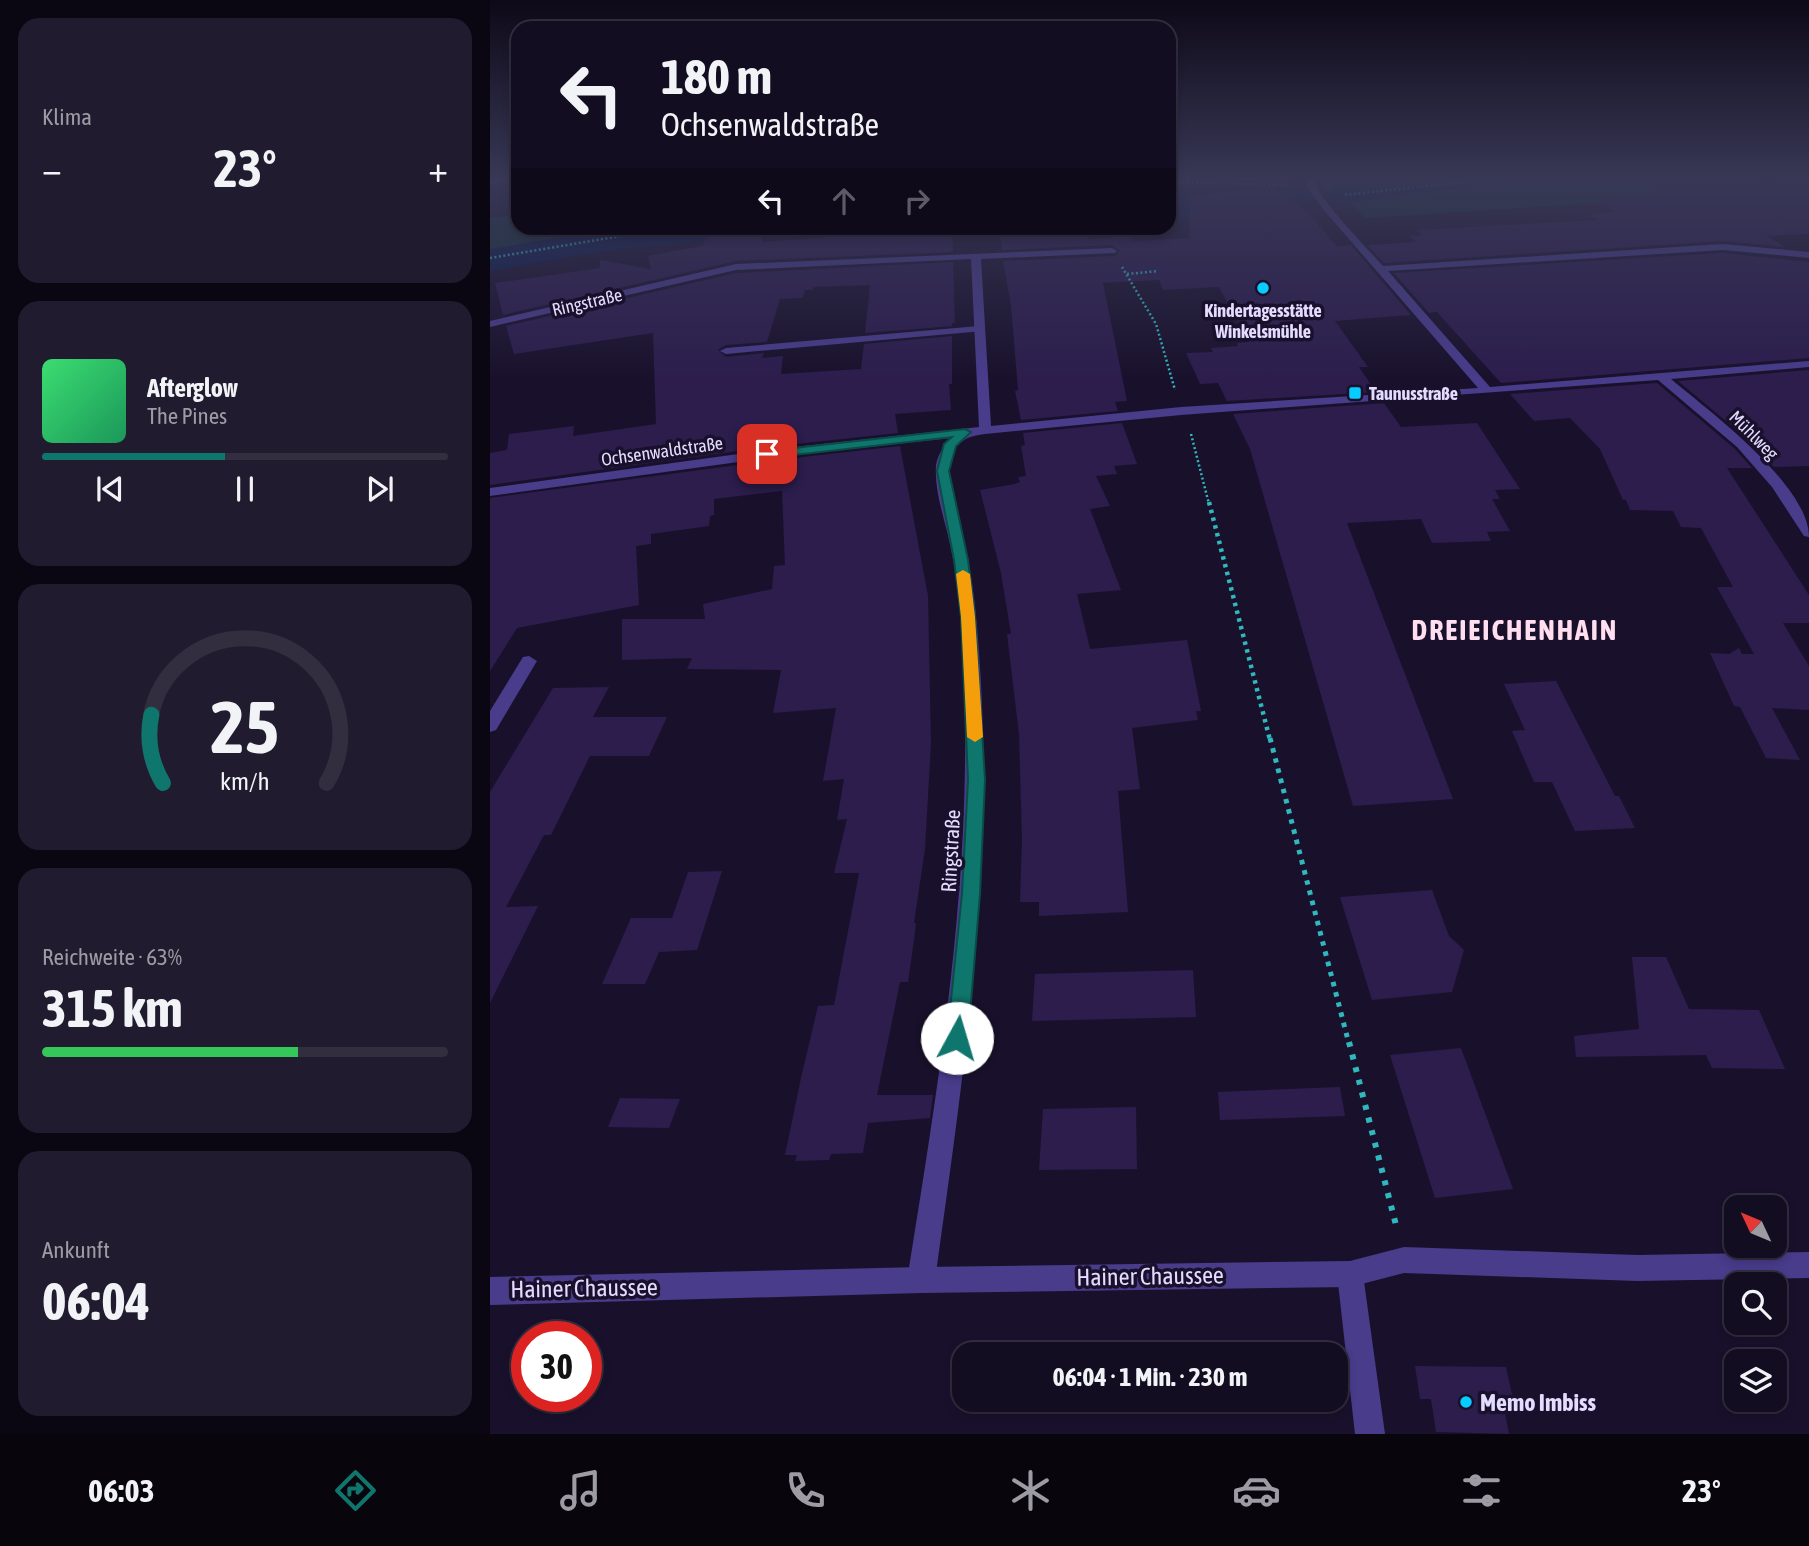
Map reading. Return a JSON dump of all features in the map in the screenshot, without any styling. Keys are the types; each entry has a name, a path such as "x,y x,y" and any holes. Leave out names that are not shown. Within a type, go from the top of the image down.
{"street":[{"path":"1360,245 1487,391"},
{"path":"1380,269 1723,247 1809,255"},
{"name":"Ringstraße","path":"490,324 736,267 1112,251"},
{"path":"976,256 979,329 975,431 1181,411 1487,391 1809,364"},
{"path":"726,351 979,329"},
{"name":"Mühlweg","path":"1660,376 1742,444 1777,485 1809,533"},
{"name":"Ringstraße","path":"920,1280 957,1038 971,894 976,780 970,641 961,560 943,471 950,444 975,431"},
{"name":"Ochsenwaldstraße","path":"490,492 767,454 975,431"},
{"path":"490,726 529,662"},
{"name":"Hainer Chaussee","path":"490,1291 920,1280 1350,1274 1404,1260 1637,1268 1809,1265"},
{"path":"1350,1274 1370,1434"}],"path":[{"path":"490,258 568,245"},
{"path":"1112,251 1156,324 1181,411 1192,438 1404,1260"},
{"path":"1127,274 1158,271"}],"green space":[{"path":"490,245 554,245 490,256"}],"building":[{"path":"953,245 953,252 736,261 503,315 495,283 600,268 600,260 651,269 648,256 702,246"},
{"path":"1001,245 1351,245 1411,315 1335,321 1368,367 1359,367 1376,392 1227,401 1218,383 1200,384 1186,353 1213,352 1211,348 1238,346 1237,343 1249,342 1219,287 1163,290 1159,280 1103,283 1127,401 1115,402 1118,411 1021,420 1015,391 1018,390 1011,306 1003,261 1115,256 1120,251 1112,245 1002,250"},
{"path":"1368,245 1663,245 1384,263"},
{"path":"1723,253 1809,262 1809,358 1501,383 1437,312 1429,313 1394,273"},
{"path":"953,262 955,323 952,323 952,326 865,333 870,285 813,287 813,290 805,290 803,298 780,299 767,342 726,345 718,350 726,357 764,353 762,358 783,356 781,374 861,369 864,344 952,336 952,384 949,384 951,410 895,414 898,433 767,447 490,485 490,453 507,450 509,434 574,426 573,436 656,424 653,333 514,354 506,326 736,273"},
{"path":"1809,370 1809,466 1774,467 1733,427 1678,381"},
{"path":"1657,383 1735,449 1752,468 1727,468 1809,595 1809,623 1783,623 1809,666 1809,710 1772,708 1800,760 1766,758 1740,707 1734,706 1710,653 1729,654 1739,648 1742,654 1754,654 1717,587 1733,587 1701,528 1681,527 1673,511 1630,510 1600,449 1570,418 1534,421 1510,394"},
{"path":"1384,403 1401,427 1477,423 1520,489 1495,490 1500,499 1492,499 1510,531 1487,532 1491,541 1432,543 1421,519 1347,523 1453,799 1353,806 1250,449 1233,414"},
{"path":"1122,423 1137,464 1114,466 1117,474 1096,476 1110,506 1090,509 1121,590 1077,594 1090,649 1187,640 1201,711 1196,711 1198,720 1132,728 1140,789 1118,791 1128,912 1039,916 1039,902 1020,902 1022,840 1019,734 1007,634 1011,634 1001,573 980,490 1015,484 1020,482 1018,477 1026,476 1021,446 1025,445 1023,433"},
{"path":"900,446 928,596 931,743 925,849 908,982 900,982 877,1095 933,1095 930,1118 868,1123 863,1153 831,1154 829,1160 795,1161 797,1155 785,1155 801,1078 818,1006 834,1005 859,873 834,873 847,819 837,820 844,779 823,781 836,708 773,713 781,670 687,669 692,658 622,660 622,619 705,619 703,604 772,589 774,566 785,565 782,491 714,499 714,515 710,516 709,526 651,534 651,544 636,546 639,605 517,628 490,671 490,498"},
{"path":"1556,681 1615,796 1619,796 1635,828 1575,831 1552,782 1534,782 1512,731 1525,730 1504,684"},
{"path":"609,687 593,717 667,717 649,756 590,756 551,835 544,835 506,907 538,906 490,1003 490,792 553,688"},
{"path":"722,871 697,950 659,952 645,984 602,984 631,918 672,918 688,872"},
{"path":"1432,890 1449,936 1464,950 1452,992 1372,1000 1340,897"},
{"path":"1632,957 1666,957 1689,1009 1759,1010 1785,1069 1712,1068 1706,1055 1576,1057 1574,1036 1639,1029"},
{"path":"1193,970 1196,1017 1032,1021 1035,974"},
{"path":"1461,1048 1513,1189 1435,1198 1390,1055"},
{"path":"1340,1087 1345,1116 1220,1120 1218,1092"},
{"path":"620,1098 680,1099 669,1128 608,1127"},
{"path":"1136,1107 1137,1169 1039,1170 1043,1109"},
{"path":"1415,1366 1506,1367 1515,1408 1504,1408 1509,1434 1436,1432 1431,1399 1420,1399"}],"waterway":[{"path":"490,260 576,245"}],"slow traffic":[{"path":"963,574 975,737"}],"place":[{"name":"Kindertagesstätte Winkelsmühle","path":"1263,288"},
{"name":"Taunusstraße","path":"1355,393"},
{"name":"Memo Imbiss","path":"1466,1402"}],"district":[{"name":"DREIEICHENHAIN","path":"1515,630"}],"route":[{"path":"767,454 965,432 950,444 943,471 961,560 968,617 976,780 971,894 957,1038"}]}
